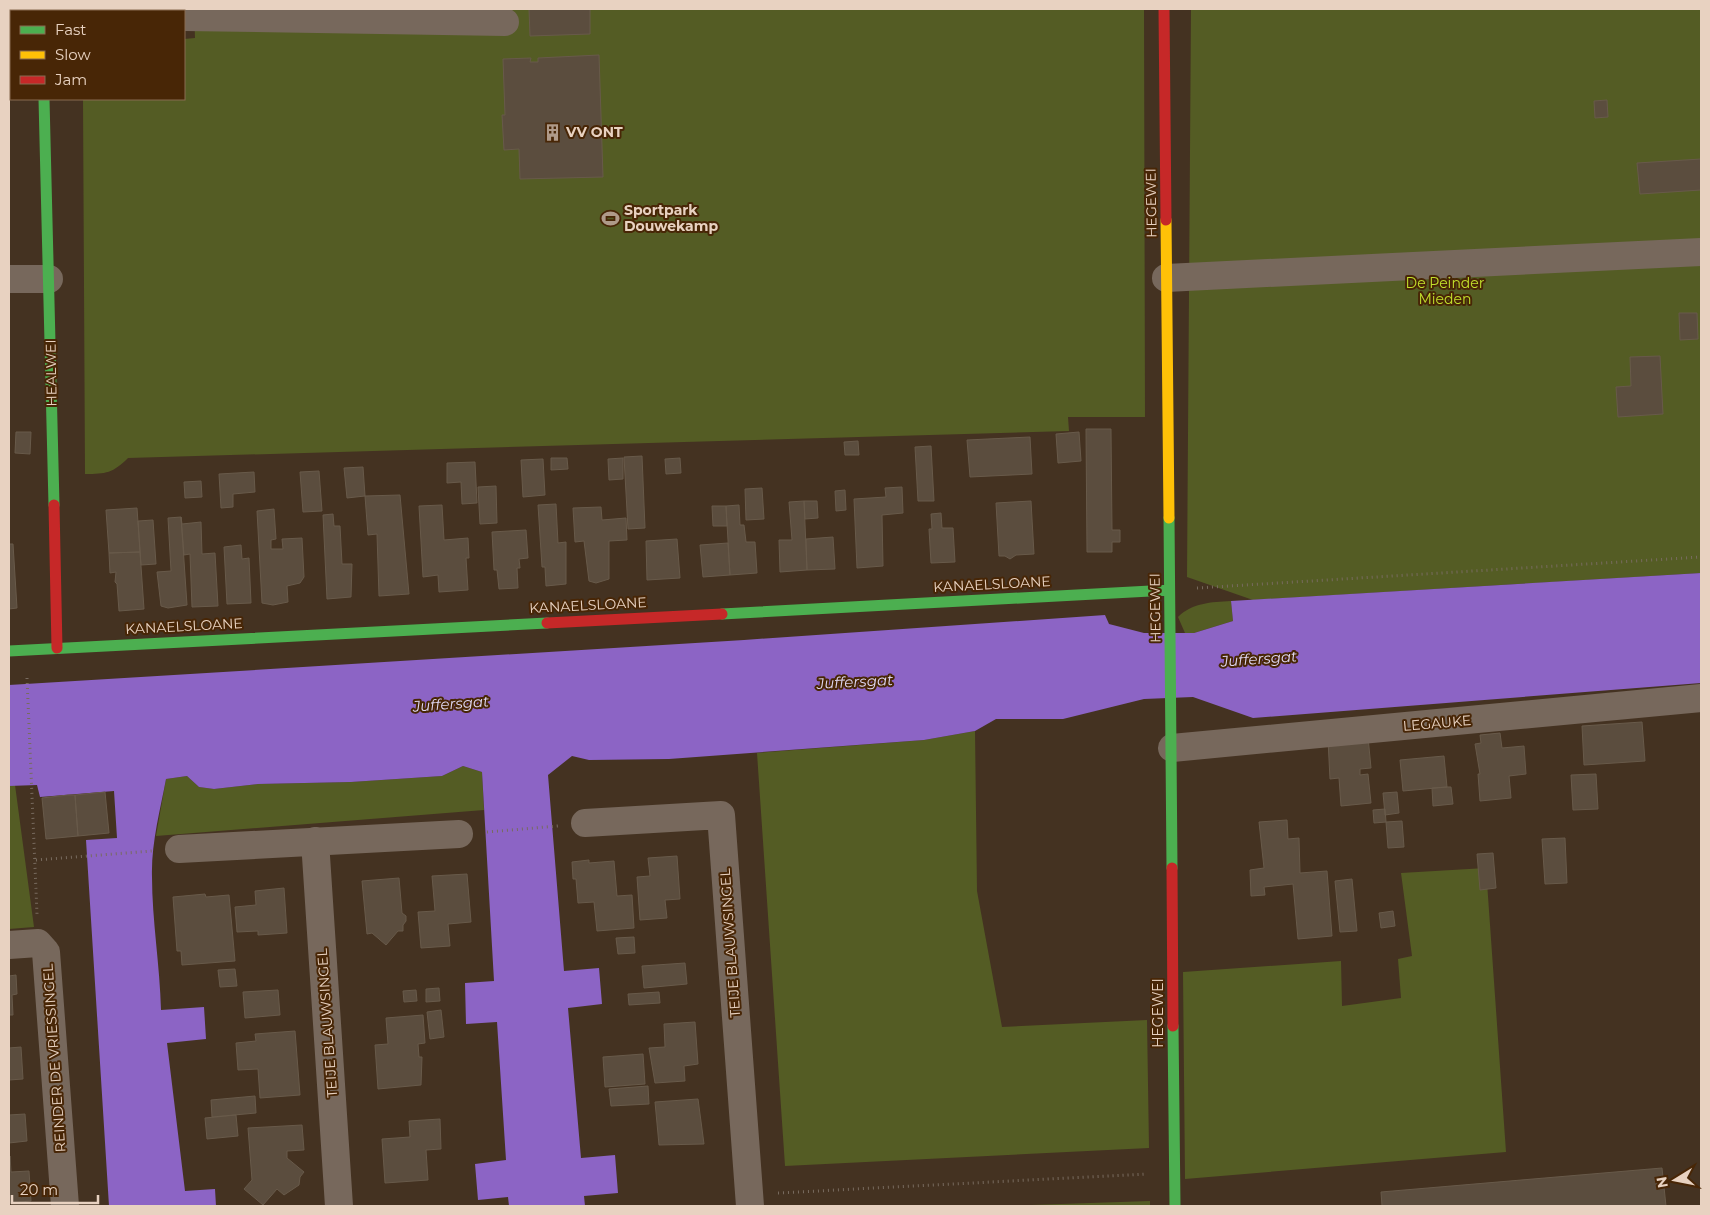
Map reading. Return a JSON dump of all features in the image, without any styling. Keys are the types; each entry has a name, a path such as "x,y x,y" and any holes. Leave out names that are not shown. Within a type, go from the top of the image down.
{"street":[{"name":"HEGEWEI","path":"1164,9 1175,1206"},
{"path":"185,17 505,22"},
{"name":"HEALWEI","path":"44,100 57,648"},
{"path":"1166,278 1701,252"},
{"path":"9,279 49,279"},
{"name":"KANAELSLOANE","path":"9,651 1169,590"},
{"name":"LEGAUKE","path":"1172,748 1701,698"},
{"name":"TEIJE BLAUWSINGEL","path":"585,823 721,815 750,1200"},
{"path":"180,849 315,840 459,834"},
{"name":"TEIJE BLAUWSINGEL","path":"315,840 339,1206"},
{"path":"9,945 38,943"},
{"name":"REINDER DE VRIESSINGEL","path":"38,943 46,952 65,1206"}],"path":[{"path":"1169,590 1701,557"},
{"path":"26,676 36,860 38,943"},
{"path":"459,834 585,823"},
{"path":"36,860 180,849"},
{"path":"750,1200 1174,1172"}],"green space":[{"name":"Sportpark Douwekamp","path":"194,9 1144,9 1145,417 1068,417 1069,431 128,458 109,472 85,474 83,100 185,100 185,39 195,38"},
{"name":"De Peinder Mieden","path":"1191,9 1701,9 1701,573 1253,600 1187,577"},
{"path":"1231,601 1233,621 1194,633 1185,633 1178,617 1183,612 1202,604"},
{"path":"975,731 977,891 1002,1027 1147,1020 1149,1148 785,1166 757,753 924,740"},
{"path":"463,766 482,772 484,810 156,836 166,779 187,776 199,787 214,789 258,784 351,782 442,776"},
{"path":"15,785 34,927 9,929 9,786"},
{"path":"1486,868 1506,1152 1185,1179 1183,972 1341,961 1342,1006 1401,998 1398,959 1412,956 1401,873"},
{"path":"1150,1201 1150,1206 1003,1206"}],"water":[{"name":"Juffersgat","path":"1701,573 1701,683 1253,718 1193,697 1144,699 1063,719 996,719 975,731 924,740 669,759 589,760 572,756 548,775 564,971 599,968 602,1004 568,1008 581,1158 615,1155 618,1193 584,1196 585,1206 509,1206 508,1197 478,1200 475,1164 506,1160 497,1022 466,1024 465,983 494,981 482,772 463,766 442,776 351,782 258,784 214,789 199,787 187,776 166,779 156,828 152,865 153,910 161,1010 204,1007 206,1039 167,1043 185,1191 215,1189 216,1206 109,1206 86,840 117,838 114,791 40,797 37,785 9,786 9,685 744,640 1105,615 1109,624 1144,633 1194,633 1233,621 1231,601"}],"building":[{"path":"529,9 590,9 590,34 530,36"},
{"name":"VV ONT","path":"599,55 603,177 520,179 519,149 504,150 502,115 505,115 503,59 531,58 530,62 538,62 538,58"},
{"path":"1607,100 1608,117 1595,118 1594,101"},
{"path":"1701,159 1701,190 1640,194 1637,163"},
{"path":"1679,313 1697,313 1698,339 1680,340"},
{"path":"1660,356 1663,414 1618,417 1616,387 1631,386 1630,357"},
{"path":"1086,429 1111,429 1112,530 1120,530 1120,542 1112,542 1112,552 1087,552"},
{"path":"16,432 31,432 30,454 15,453"},
{"path":"1079,432 1081,461 1058,463 1056,434"},
{"path":"1030,437 1032,474 970,477 967,440"},
{"path":"858,441 859,455 845,455 844,442"},
{"path":"931,446 934,501 918,501 915,447"},
{"path":"642,456 645,528 628,529 624,457"},
{"path":"551,458 567,458 568,469 551,470"},
{"path":"623,458 623,479 609,480 608,459"},
{"path":"680,458 681,473 666,474 665,459"},
{"path":"543,459 545,495 523,497 521,460"},
{"path":"475,462 477,503 462,504 461,482 447,483 447,463"},
{"path":"363,467 365,496 347,498 344,468"},
{"path":"319,471 322,511 303,512 300,472"},
{"path":"254,472 255,492 233,494 233,507 221,508 219,474"},
{"path":"201,481 202,497 185,498 184,482"},
{"path":"496,486 497,523 480,524 478,487"},
{"path":"902,487 903,513 882,515 883,566 857,568 854,499 886,497 885,488"},
{"path":"762,488 764,519 746,520 745,489"},
{"path":"845,490 846,510 836,511 835,491"},
{"path":"400,495 409,594 379,596 377,534 368,535 365,496"},
{"path":"804,501 817,501 818,518 805,519"},
{"path":"804,501 807,570 780,572 779,540 792,540 789,502"},
{"path":"1031,501 1034,554 1016,555 1010,559 1005,556 999,556 996,503"},
{"path":"556,504 558,543 566,542 566,584 546,586 545,567 542,567 538,505"},
{"path":"442,505 444,540 468,538 469,558 466,558 468,590 439,592 438,575 423,577 419,506"},
{"path":"739,505 740,525 744,525 746,542 755,542 757,573 730,575 726,506"},
{"path":"712,506 726,506 727,526 713,526"},
{"path":"601,507 602,520 626,518 627,540 609,541 609,579 596,583 589,581 584,541 575,542 573,508"},
{"path":"137,508 140,552 109,553 106,510"},
{"path":"274,509 276,539 271,540 271,549 283,549 282,539 302,538 304,577 300,583 287,586 288,602 273,605 262,603 257,511"},
{"path":"941,513 942,528 953,528 955,562 931,563 929,529 932,529 931,514"},
{"path":"333,514 334,526 340,526 342,564 352,564 351,597 327,599 323,515"},
{"path":"181,517 187,605 168,608 161,606 157,572 171,571 168,518"},
{"path":"181,517 182,524 201,522 202,554 215,553 218,606 192,607 190,554 184,555"},
{"path":"153,520 156,564 141,565 138,521"},
{"path":"526,530 528,558 519,559 520,568 517,568 518,588 499,589 497,570 494,570 492,532"},
{"path":"833,537 835,569 807,570 806,539"},
{"path":"677,539 680,578 647,580 646,541"},
{"path":"728,543 730,575 703,577 700,545"},
{"path":"9,544 13,544 17,608 9,609"},
{"path":"241,545 242,559 249,558 251,603 227,604 224,547"},
{"path":"140,552 144,609 119,611 117,584 115,582 116,572 110,573 109,553"},
{"path":"1642,722 1645,761 1584,765 1582,726"},
{"path":"1500,733 1502,748 1524,746 1526,774 1509,776 1511,798 1480,801 1478,774 1480,774 1475,744 1481,743 1480,735"},
{"path":"1368,737 1371,768 1360,769 1360,775 1368,774 1371,803 1341,806 1339,778 1330,779 1328,740"},
{"path":"1444,756 1447,787 1403,791 1400,760"},
{"path":"1596,774 1598,809 1573,810 1571,775"},
{"path":"1451,787 1453,804 1433,806 1432,788"},
{"path":"105,792 109,833 78,836 75,795"},
{"path":"1397,792 1399,813 1385,815 1383,793"},
{"path":"75,795 78,836 46,839 42,798"},
{"path":"1385,809 1386,822 1374,823 1373,810"},
{"path":"1287,820 1288,839 1299,838 1300,873 1327,871 1332,936 1298,939 1293,884 1264,887 1265,895 1251,896 1250,870 1264,868 1259,822"},
{"path":"1402,821 1404,847 1388,848 1386,822"},
{"path":"1565,838 1567,883 1545,884 1542,839"},
{"path":"1493,853 1496,888 1480,890 1477,854"},
{"path":"677,856 680,899 665,900 667,918 640,920 637,877 650,876 648,858"},
{"path":"589,860 589,863 614,861 617,896 632,895 634,928 597,931 594,902 578,903 572,862"},
{"path":"467,874 471,922 448,924 450,946 421,948 418,912 435,911 432,876"},
{"path":"399,878 402,913 406,916 406,921 403,925 403,931 398,931 386,945 372,933 367,934 362,881"},
{"path":"1352,879 1357,931 1340,932 1335,881"},
{"path":"284,888 287,933 258,935 258,931 237,932 235,907 256,905 255,891"},
{"path":"205,894 206,897 229,895 235,961 182,965 181,951 177,951 173,897"},
{"path":"1393,911 1395,926 1381,928 1379,913"},
{"path":"634,937 635,953 618,954 616,938"},
{"path":"685,963 687,984 644,988 642,966"},
{"path":"235,969 237,986 220,987 218,970"},
{"path":"16,975 17,994 12,995 13,1015 9,1015 9,976"},
{"path":"439,988 440,1001 426,1002 426,989"},
{"path":"278,990 280,1015 245,1018 243,992"},
{"path":"416,990 417,1001 404,1002 403,991"},
{"path":"659,992 660,1003 629,1005 628,994"},
{"path":"441,1010 444,1037 430,1039 427,1012"},
{"path":"423,1015 425,1043 418,1044 419,1057 422,1057 421,1085 378,1089 375,1045 388,1044 386,1018"},
{"path":"695,1022 698,1064 684,1066 685,1081 655,1083 649,1048 665,1047 664,1024"},
{"path":"295,1031 300,1095 260,1098 258,1069 238,1070 236,1043 256,1041 255,1034"},
{"path":"21,1047 23,1079 9,1080 9,1048"},
{"path":"643,1054 645,1084 605,1087 603,1057"},
{"path":"648,1086 649,1104 611,1106 609,1089"},
{"path":"255,1096 256,1113 212,1117 211,1100"},
{"path":"698,1099 704,1144 659,1145 655,1102"},
{"path":"25,1114 27,1141 9,1143 9,1115"},
{"path":"236,1115 238,1136 207,1139 205,1118"},
{"path":"440,1119 441,1149 426,1150 428,1180 385,1183 382,1139 410,1137 409,1121"},
{"path":"302,1125 304,1150 287,1151 287,1158 304,1172 300,1177 299,1185 284,1195 277,1189 263,1205 244,1189 252,1180 248,1128"},
{"path":"10,1156 11,1172 29,1171 31,1201 9,1203"},
{"path":"1662,1168 1666,1206 1382,1206 1381,1192"}],"traffic: fast":[{"path":"44,100 54,505"},
{"path":"1169,518 1172,868"},
{"path":"722,614 1169,590"},
{"path":"9,651 547,623"},
{"path":"1173,1026 1175,1206"}],"traffic: slow":[{"path":"1166,220 1169,518"}],"traffic: jam":[{"path":"1164,9 1166,220"},
{"path":"54,505 57,648"},
{"path":"547,623 722,614"},
{"path":"1172,868 1173,1026"}],"place":[{"name":"VV ONT","path":"552,132"},
{"name":"Sportpark Douwekamp","path":"610,218"}]}
